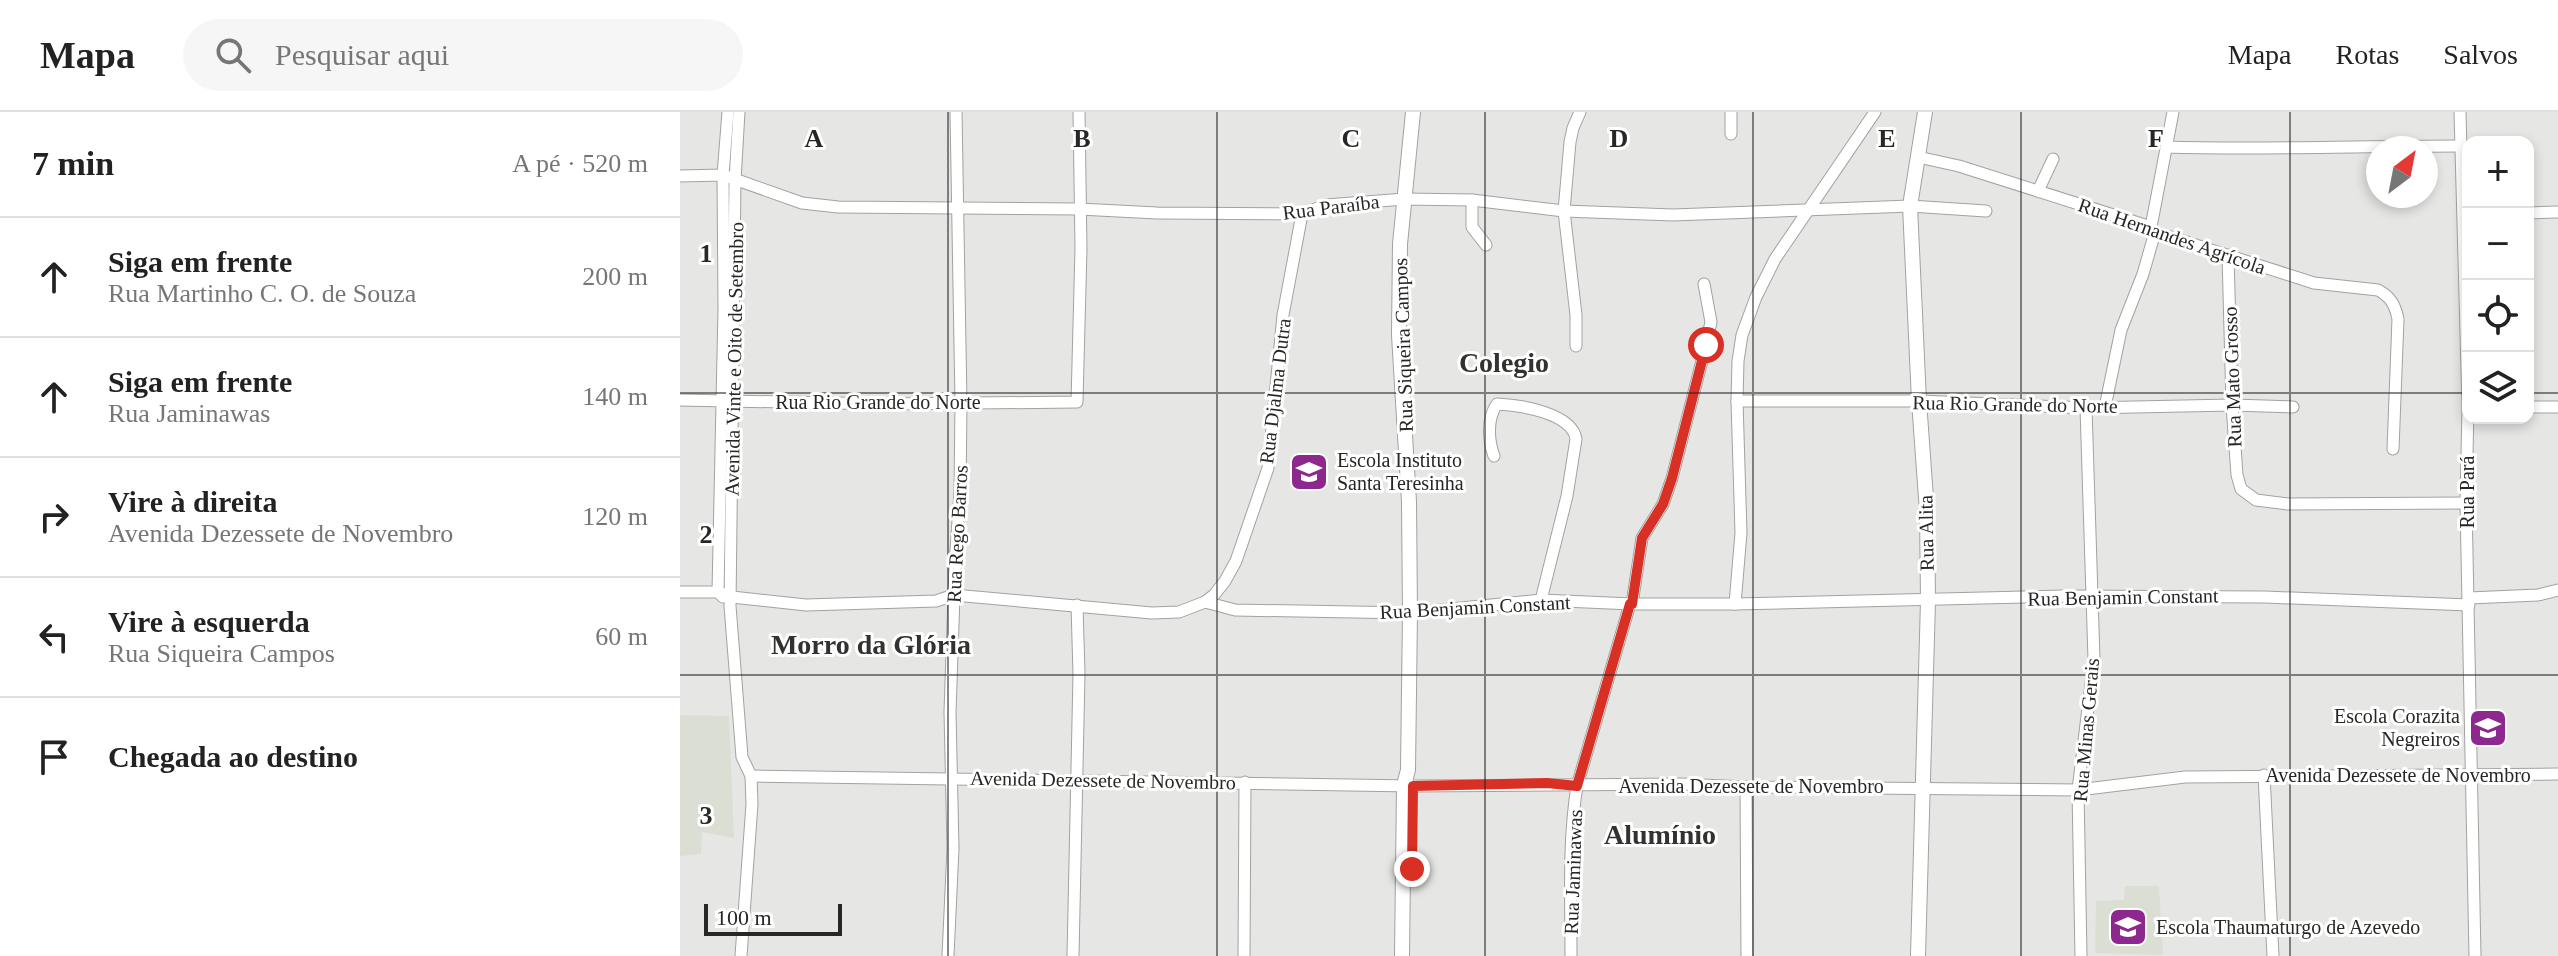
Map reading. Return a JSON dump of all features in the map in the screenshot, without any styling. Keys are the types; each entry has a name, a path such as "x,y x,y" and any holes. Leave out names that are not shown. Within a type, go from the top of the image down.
{"street":[{"name":"Avenida Vinte e Oito de Setembro","path":"718,592 730,308 728,112"},
{"name":"Avenida Vinte e Oito de Setembro","path":"729,178 739,112"},
{"name":"Rua Rego Barros","path":"948,956 953,848 950,712 961,403 956,112"},
{"path":"1079,112 1079,209"},
{"name":"Rua Siqueira Campos","path":"1411,956 1408,869 1408,490 1399,335 1400,244 1413,112"},
{"path":"1731,112 1731,134"},
{"path":"1735,604 1741,533 1737,401 1742,335 1775,259 1875,112"},
{"name":"Rua Alita","path":"1918,956 1928,601 1927,512 1910,206 1925,112"},
{"path":"2105,407 2121,330 2143,274 2173,112"},
{"name":"Rua Pará","path":"2460,112 2465,208"},
{"path":"1576,346 1576,315 1564,211 1570,142 1579,114"},
{"path":"2166,147 2241,150 2375,145 2460,146"},
{"name":"Rua Hernandes Agrícola","path":"1918,157 1959,166 2038,191 2314,283 2378,290 2387,295 2395,305 2397,333 2393,449"},
{"path":"2038,191 2053,159"},
{"name":"Rua Paraíba","path":"680,176 729,178 802,203 838,207 1302,214 1326,205 1405,199 1472,200 1564,211 1673,215 1910,206 1986,211"},
{"path":"1472,200 1472,227 1486,245"},
{"name":"Rua Rio Grande do Norte","path":"680,400 885,404 1077,402 1079,209"},
{"path":"2534,213 2558,212"},
{"name":"Rua Djalma Dutra","path":"1205,602 1225,581 1236,561 1268,468 1283,315 1302,214"},
{"name":"Rua Mato Grosso","path":"2228,255 2232,405 2237,475 2241,489 2263,502 2288,504 2466,503"},
{"name":"Rua Pará","path":"2467,280 2467,352"},
{"name":"Rua Jaminawas","path":"1571,956 1571,838 1577,786 1631,604 1642,538 1663,504 1672,478 1711,322 1704,284"},
{"name":"Avenida Vinte e Oito de Setembro","path":"727,401 731,602 742,757 751,776 752,804 741,956"},
{"name":"Rua Rio Grande do Norte","path":"1737,401 1919,401 2086,408 2293,407"},
{"path":"1494,456 1490,433 1491,412 1497,404 1548,413 1575,432 1567,496 1541,600"},
{"path":"2534,407 2558,407"},
{"name":"Rua Minas Gerais","path":"2081,956 2078,790 2094,659 2086,408"},
{"name":"Rua Pará","path":"2468,424 2466,503 2475,956"},
{"name":"Rua Benjamin Constant","path":"680,592 718,592 731,602 806,605 936,601 954,595 1152,613 1179,612 1205,602 1235,610 1410,613 1541,600 1735,604 2265,597 2469,602 2558,590"},
{"path":"1073,956 1079,674 1077,605"},
{"name":"Avenida Dezessete de Novembro","path":"751,776 2078,790 2185,777 2558,774"},
{"path":"2264,775 2273,956"},
{"path":"1244,956 1245,782"},
{"path":"1746,787 1747,956"},
{"name":"Rua Siqueira Campos","path":"1402,956 1408,869"}],"shaded area":[{"path":"680,715 729,716 734,838 702,832 701,854 680,856"},
{"name":"Escola Thaumaturgo de Azevedo","path":"2125,886 2159,886 2163,955 2095,953 2096,901 2124,900"}],"place":[{"name":"Escola Instituto Santa Teresinha","path":"1309,472"},
{"name":"Escola Corazita Negreiros","path":"2488,728"},
{"name":"Escola Thaumaturgo de Azevedo","path":"2128,927"}],"district":[{"name":"Colegio","path":"1504,362"},
{"name":"Morro da Glória","path":"871,644"},
{"name":"Alumínio","path":"1660,834"}],"route":[{"path":"1412,869 1413,786 1547,783 1577,786 1632,604 1642,538 1663,504 1672,478 1706,345"}]}
